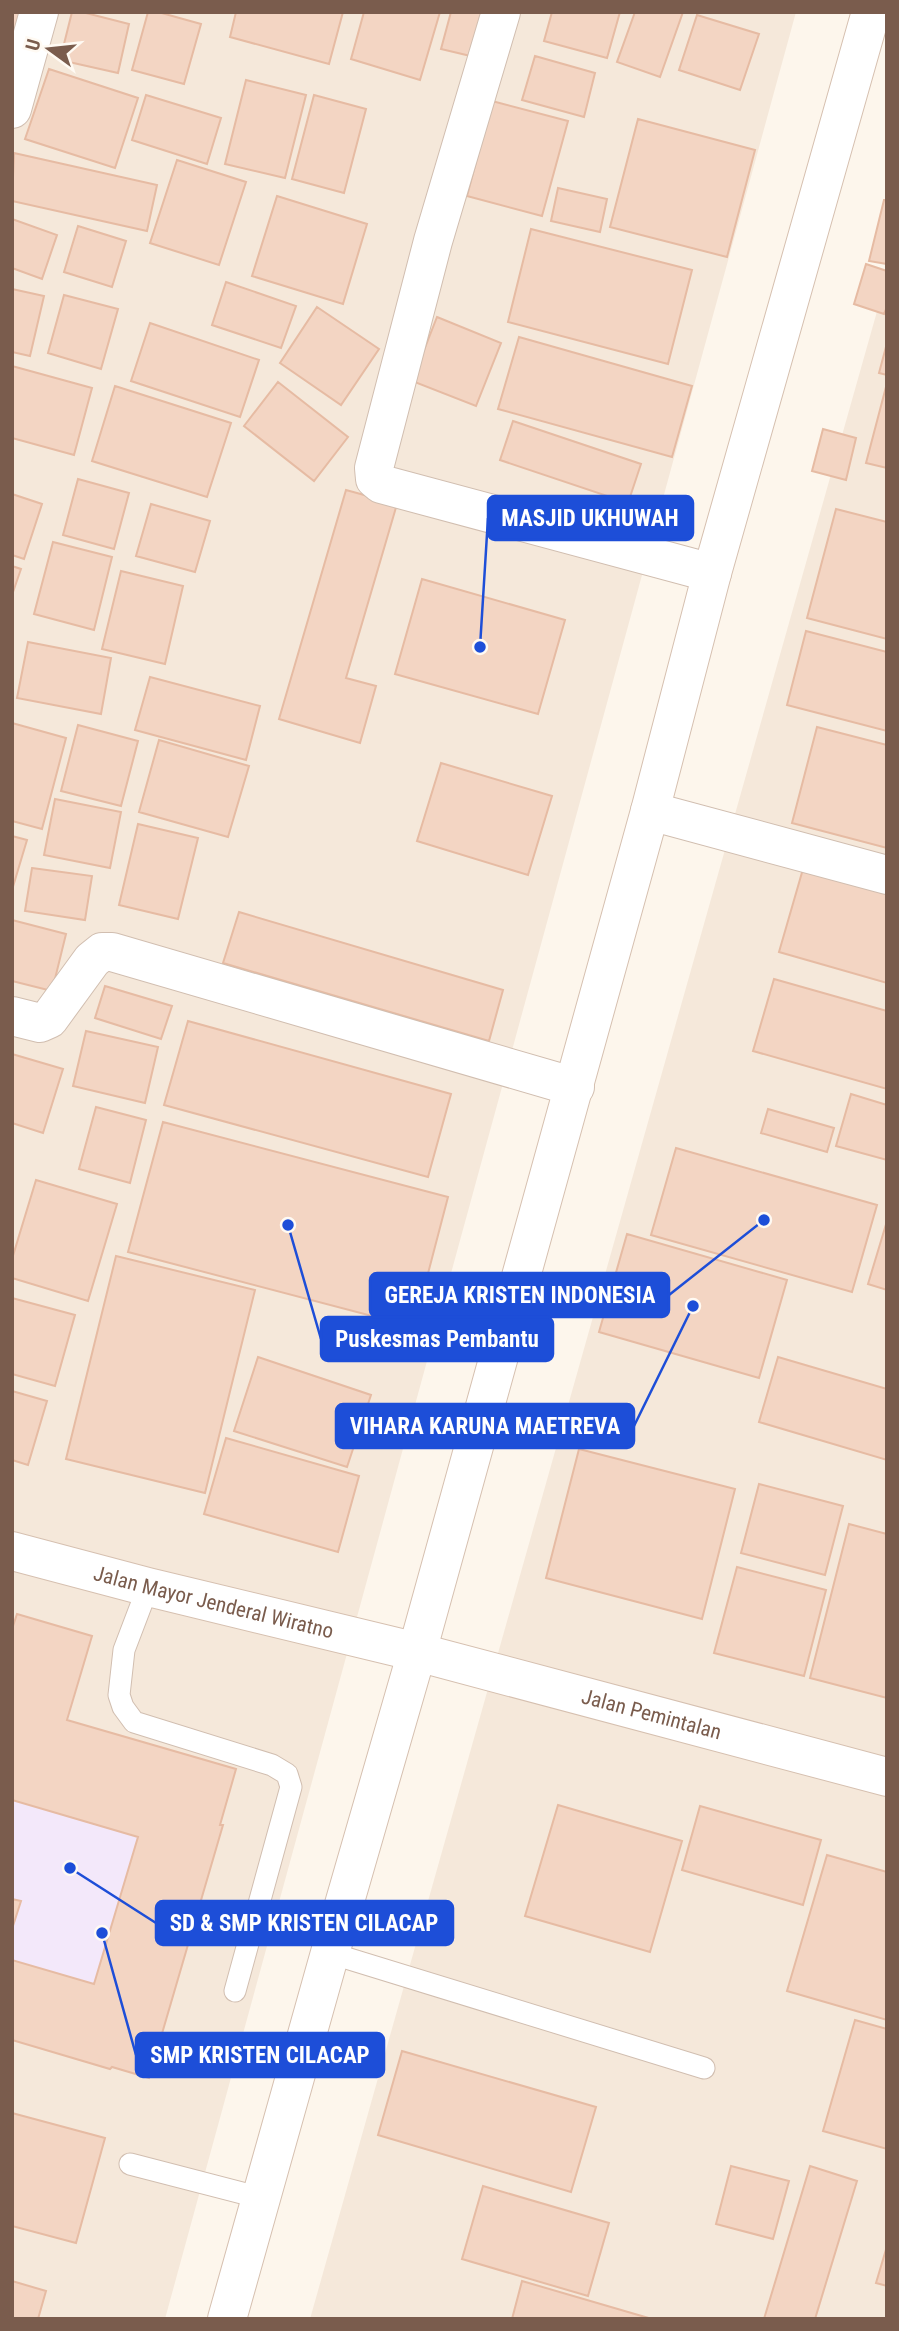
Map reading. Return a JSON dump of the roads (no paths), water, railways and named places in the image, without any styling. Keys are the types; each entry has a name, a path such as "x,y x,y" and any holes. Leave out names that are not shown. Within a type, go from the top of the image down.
{"street":[{"path":"15,85 39,12"},
{"path":"501,12 433,241 374,468 375,479 381,484 712,573"},
{"path":"227,2319 575,1087 712,573 871,12"},
{"path":"650,811 887,875"},
{"path":"12,1016 40,1023 49,1019 92,960 102,952 112,952 575,1087"},
{"name":"Jalan Mayor Jenderal Wiratno","path":"12,1551 417,1652"},
{"name":"Jalan Pemintalan","path":"417,1652 887,1777"}],"lane":[{"path":"148,1587 124,1650 119,1695 123,1707 135,1722 272,1765 287,1774 291,1787 235,1991"},
{"path":"330,1953 704,2068"},
{"path":"130,2164 261,2198"}],"place":[{"name":"MASJID UKHUWAH","path":"480,647"},
{"name":"GEREJA KRISTEN INDONESIA","path":"764,1220"},
{"name":"Puskesmas Pembantu","path":"288,1225"},
{"name":"VIHARA KARUNA MAETREVA","path":"693,1306"},
{"name":"SD & SMP KRISTEN CILACAP","path":"70,1868"},
{"name":"SMP KRISTEN CILACAP","path":"102,1933"}]}
